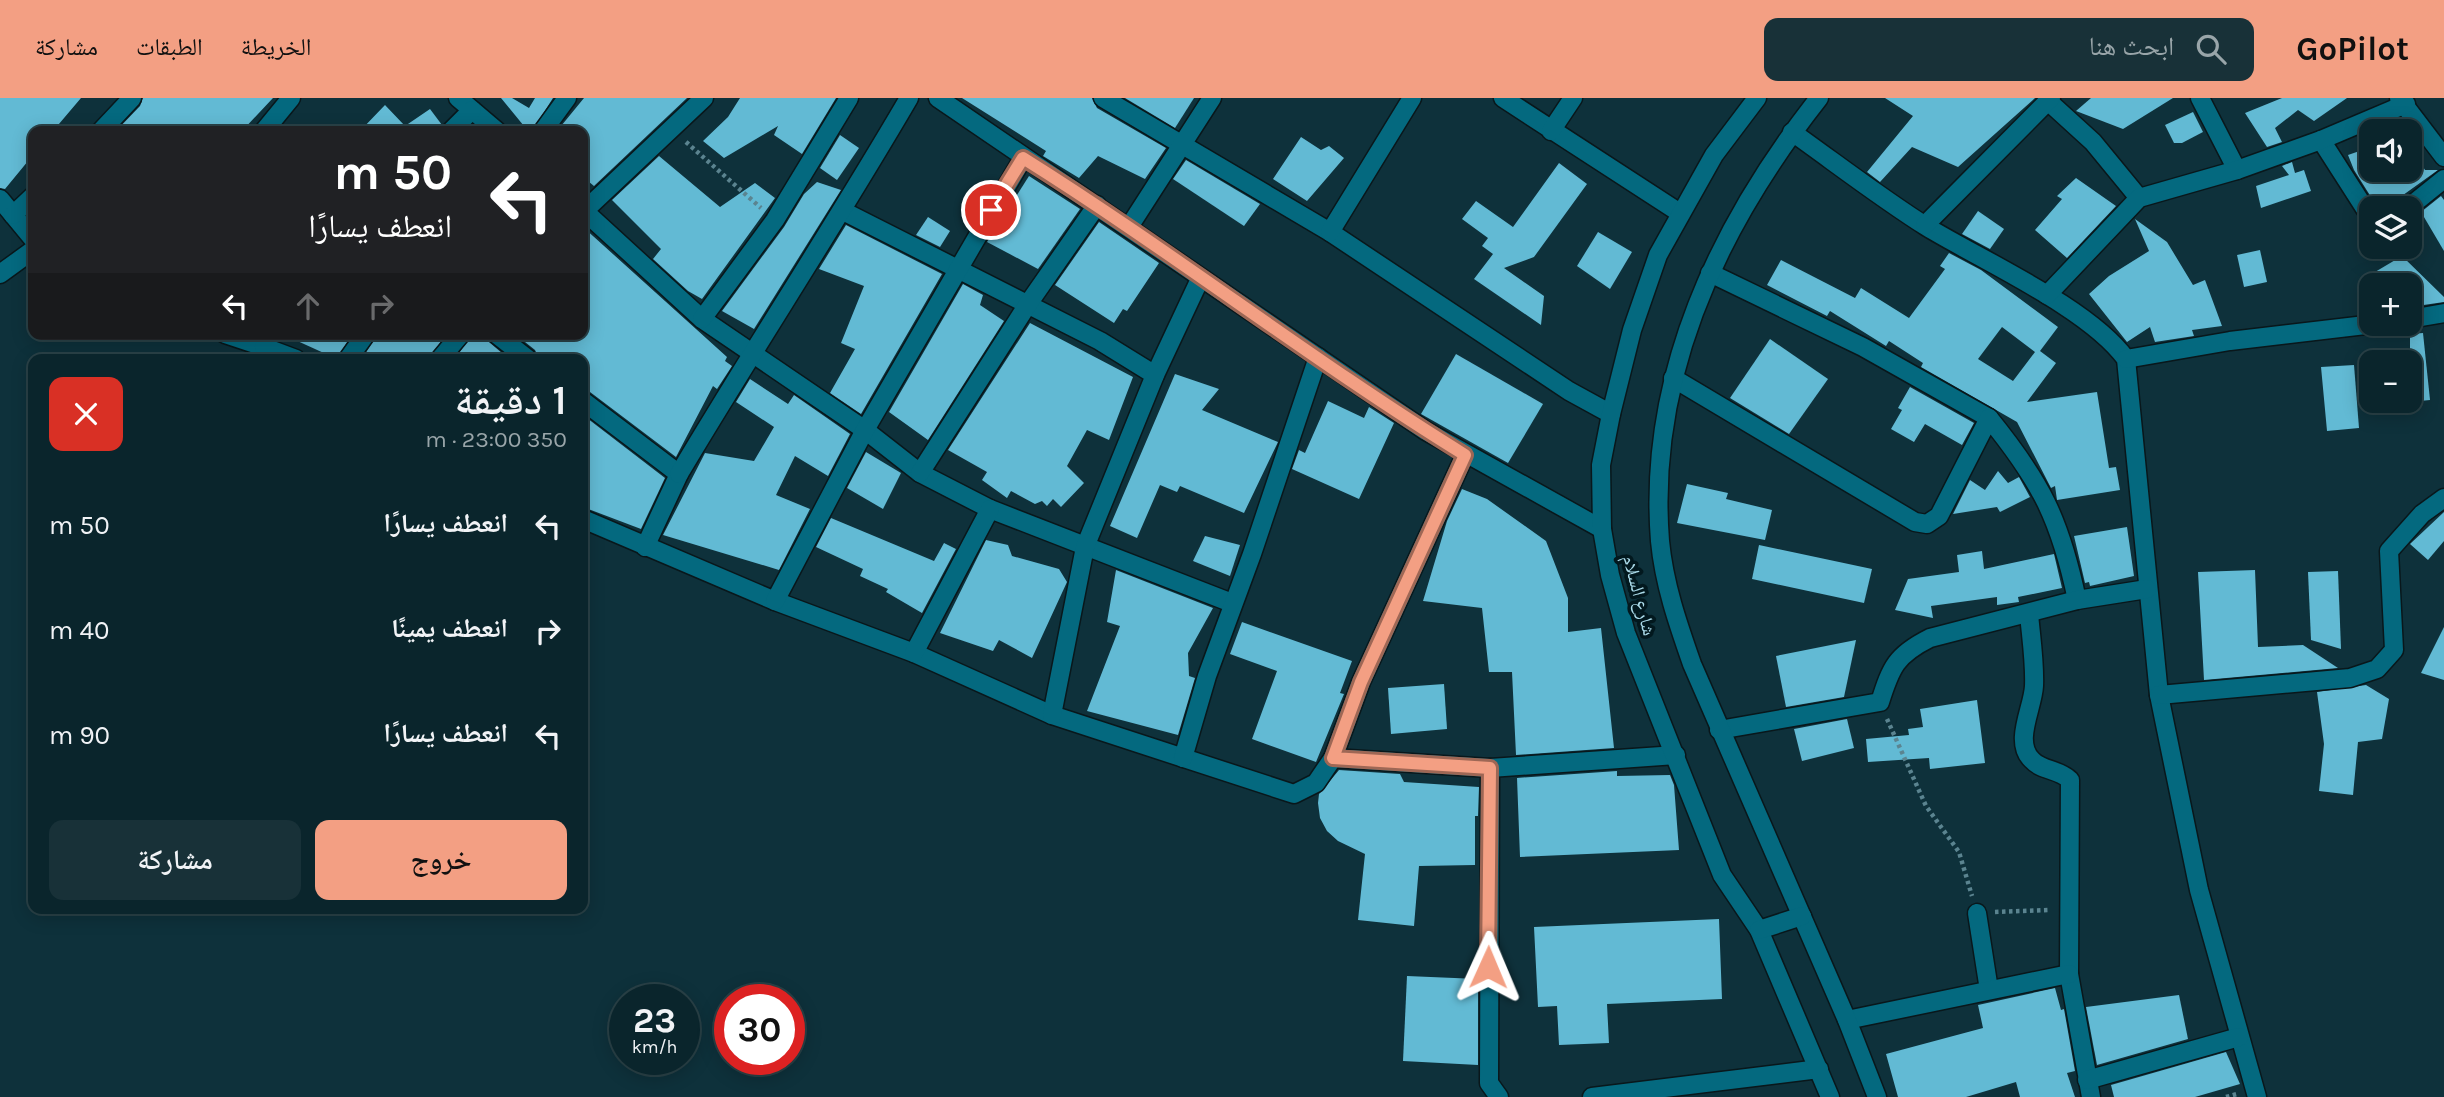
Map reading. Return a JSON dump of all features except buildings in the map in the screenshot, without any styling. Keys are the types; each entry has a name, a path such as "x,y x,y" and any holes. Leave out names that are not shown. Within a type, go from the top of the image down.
{"street":[{"path":"106,126 132,98"},
{"path":"268,126 290,98"},
{"path":"547,126 568,98"},
{"path":"588,206 705,98"},
{"path":"702,320 775,220 849,98"},
{"path":"645,547 679,474 751,352 843,211 909,98"},
{"path":"938,98 1023,158 1129,227 1200,279 1465,455 1602,530"},
{"path":"1103,98 1330,232 1569,391 1611,414"},
{"path":"1129,227 1212,98"},
{"path":"1330,232 1412,98"},
{"path":"1503,98 1680,213"},
{"path":"1551,131 1573,98"},
{"name":"شارع السلام","path":"1757,98 1714,155 1680,213 1653,267 1632,330 1601,465 1602,530 1610,575 1626,633 1722,875 1759,930 1830,1097"},
{"name":"شارع السلام","path":"1819,98 1792,132 1743,206 1710,273 1689,324 1673,377 1663,432 1658,487 1660,543 1671,605 1719,730 1847,1020 1877,1097"},
{"path":"2200,98 2237,170"},
{"path":"1925,225 2050,100 2093,142 2139,198"},
{"path":"2047,296 2139,198 2237,170 2321,140 2402,101 2444,157"},
{"path":"454,126 465,104 491,126"},
{"path":"1792,132 1925,225 2047,296 2108,338 2126,359 2159,695 2200,890 2239,1037 2258,1097"},
{"path":"2321,140 2359,199"},
{"path":"775,601 865,430 1023,158"},
{"path":"2422,196 2444,179"},
{"path":"0,199 28,233"},
{"path":"13,215 28,201"},
{"path":"920,474 1028,304 1097,205"},
{"path":"843,211 1100,341 1156,375"},
{"path":"588,216 702,320 865,430 920,474 990,509 1233,603"},
{"path":"0,274 28,254"},
{"path":"1710,273 1863,347 1989,418 2023,460 2051,508 2068,557 2077,600"},
{"path":"1052,715 1084,547 1156,375 1200,279"},
{"path":"2422,317 2444,313"},
{"path":"2126,359 2230,341 2359,326"},
{"path":"444,354 456,340"},
{"path":"504,340 522,354"},
{"path":"267,341 288,354"},
{"path":"1183,758 1318,357"},
{"path":"1673,377 1916,522 1927,524 1939,516 1989,418"},
{"path":"588,405 679,474"},
{"path":"588,521 775,601 914,653 1052,715 1294,794 1316,783 1333,758 1361,682 1465,455"},
{"path":"2159,695 2350,678 2377,669 2394,650 2389,551 2422,514 2444,498"},
{"path":"914,653 990,509"},
{"path":"1719,730 1880,702 1890,669 1909,649 1930,638 2077,600 2147,589"},
{"path":"2029,614 2034,687 2024,737 2026,751 2032,761 2061,772 2070,780 2069,974 2089,1089 2239,1037"},
{"path":"1333,758 1490,768 1676,755"},
{"path":"1490,768 1489,1083 1499,1097"},
{"path":"1977,913 1989,990"},
{"path":"1759,930 1802,916"},
{"path":"1847,1020 2069,974"},
{"path":"1592,1097 1819,1069"}],"path":[{"path":"672,129 775,220"},
{"path":"1880,702 1926,806 1959,852 1977,913 2071,908"}],"route":[{"path":"991,210 1023,158 1097,205 1271,328 1465,455 1397,609 1361,682 1333,758 1490,768 1488,967"}]}
